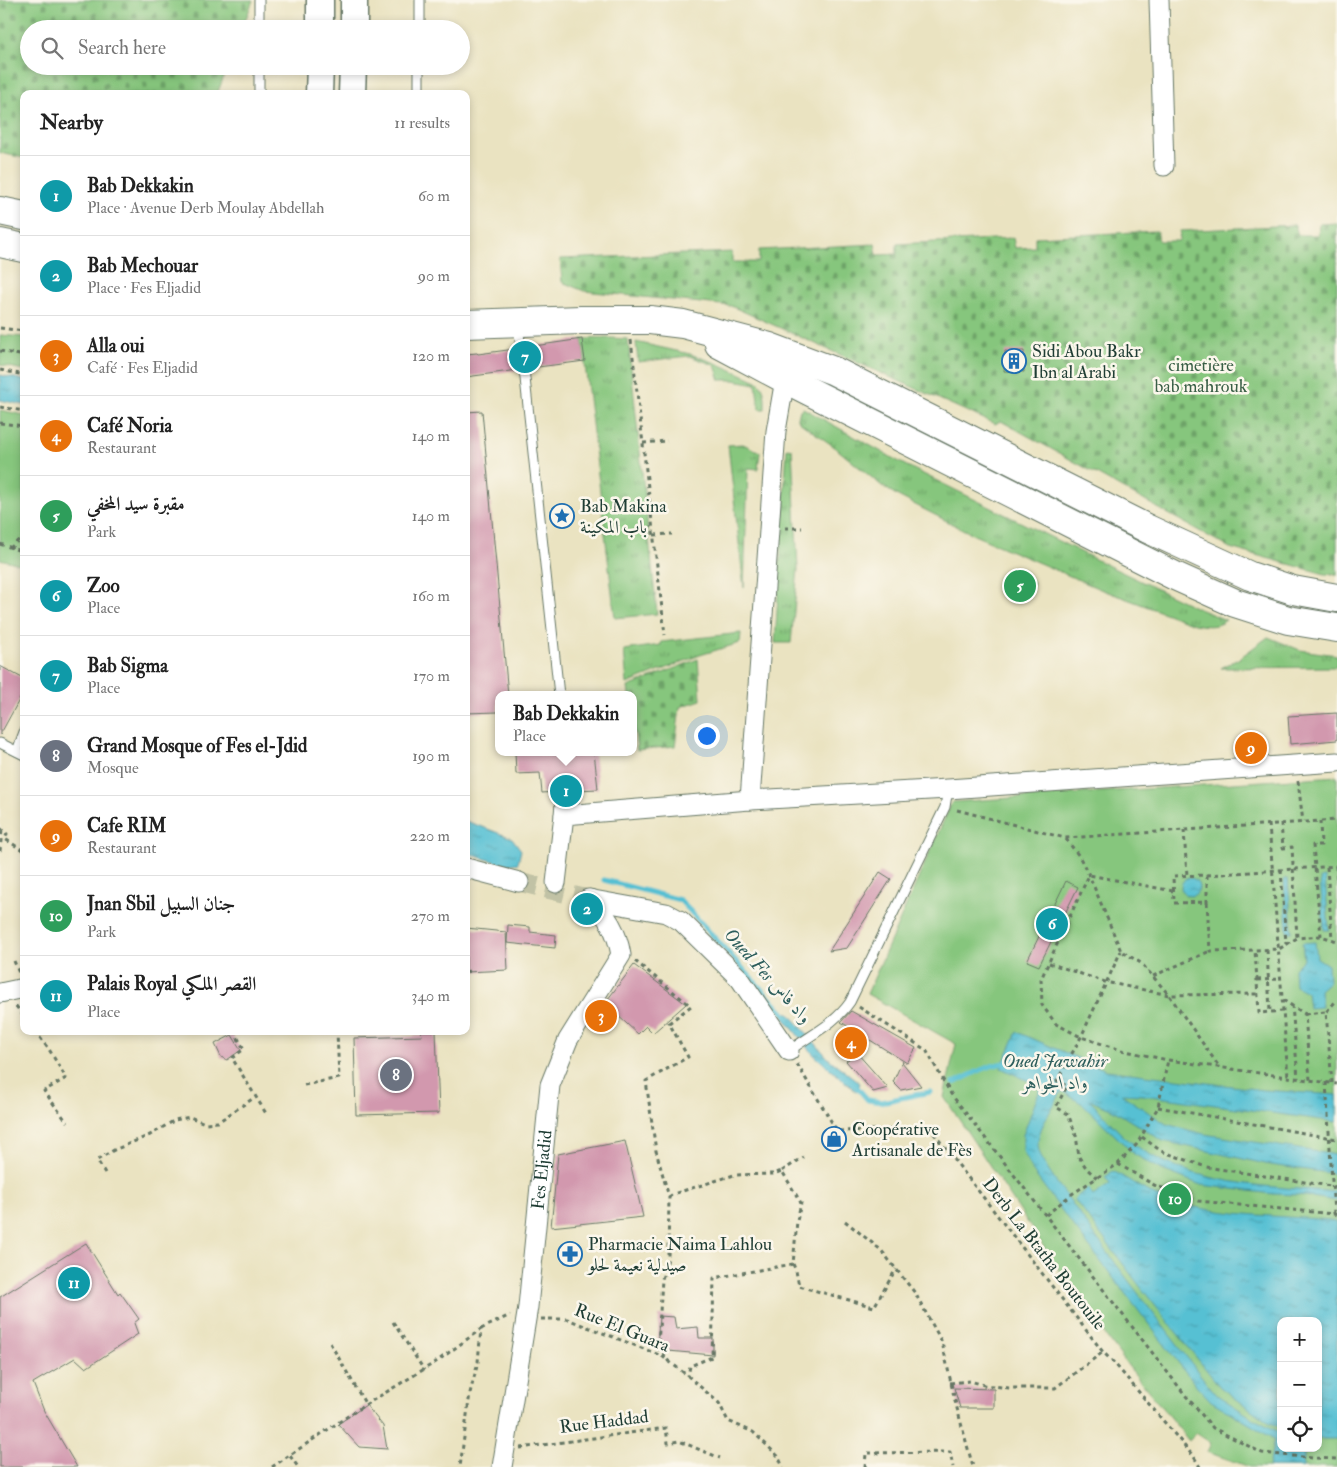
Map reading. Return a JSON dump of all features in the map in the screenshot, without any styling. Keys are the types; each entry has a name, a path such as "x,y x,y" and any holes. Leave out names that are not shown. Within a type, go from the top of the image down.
{"main road":[{"path":"320,0 320,20"},
{"path":"354,0 354,20"},
{"path":"319,90 320,75"},
{"path":"352,90 353,75"},
{"path":"0,211 20,215"},
{"path":"0,243 20,247"},
{"path":"470,325 519,336 591,320 650,320 683,324 770,346 834,371 1201,555 1250,576 1292,590 1337,598"},
{"path":"683,324 785,379 1105,542 1200,588 1235,603 1288,620 1337,628"}],"street":[{"path":"1159,0 1164,166"},
{"path":"750,800 776,431 785,379"},
{"path":"564,815 750,800 947,798 1337,762"},
{"path":"556,883 566,791"},
{"path":"470,869 519,882"},
{"path":"621,955 619,942 613,926 602,911 587,898 666,914 681,921 740,979 795,1047"},
{"name":"Fes Eljadid","path":"502,1467 527,1313 550,1085 568,1040 621,955"},
{"path":"0,992 20,989"}],"lane":[{"path":"259,0 259,20"},
{"path":"420,0 420,20"},
{"path":"259,75 259,90"},
{"path":"418,90 419,75"},
{"path":"524,369 559,691"},
{"path":"0,742 20,753"},
{"path":"795,1047 821,1030 850,1002 947,798"}],"path":[{"path":"0,328 20,330"},
{"path":"631,336 665,635"},
{"path":"0,351 20,355"},
{"path":"0,370 20,374"},
{"path":"0,407 20,410"},
{"path":"0,423 20,426"},
{"path":"643,444 667,441"},
{"path":"782,528 802,528"},
{"path":"654,535 672,534"},
{"path":"10,548 20,539"},
{"path":"0,544 20,551"},
{"path":"1297,765 1303,822"},
{"path":"947,798 1065,838 1337,820"},
{"path":"1320,821 1321,845 1313,846 1321,936"},
{"path":"1281,823 1283,848 1292,847 1297,938"},
{"path":"1270,824 1288,1077"},
{"path":"1,829 7,834 5,840 20,849"},
{"path":"0,852 1,829"},
{"path":"1184,830 1187,876"},
{"path":"1065,838 1079,856 1089,875 1121,951 1141,962 1153,976 1220,1068"},
{"path":"1207,902 1174,903 1173,876 1336,866 1337,880"},
{"path":"1327,867 1332,939"},
{"path":"1281,870 1286,944"},
{"path":"1089,875 1173,891"},
{"path":"1089,875 1041,979 1042,1006 1056,1024 1081,1037 1121,1050 1168,1060 1337,1084"},
{"path":"1207,875 1210,951"},
{"path":"1153,976 1210,951 1279,949 1297,938 1321,936 1337,941"},
{"path":"1255,950 1259,1013 1283,1011"},
{"path":"1267,950 1270,1012"},
{"path":"1097,1178 1087,1169 1079,1157 1076,1135 1068,1114 1056,1107 1067,1086 1058,1081 1081,1037 1121,951"},
{"path":"621,955 638,963 692,1006 669,1024 688,1057 646,1081 656,1151 669,1197 668,1258 662,1280 658,1346 669,1362"},
{"path":"1048,963 1105,982 1169,996 1258,994"},
{"path":"1257,980 1281,979"},
{"path":"1282,999 1305,1014 1326,1012 1337,1000"},
{"path":"850,1002 926,1050 952,1094 1186,1396 1213,1428 1262,1453 1337,1459"},
{"path":"1292,1005 1298,1078"},
{"path":"1326,1012 1332,1083"},
{"path":"1305,1014 1310,1080"},
{"path":"38,1035 66,1078 44,1091 67,1122"},
{"path":"236,1035 244,1049 232,1058 267,1115"},
{"path":"304,1085 338,1078 337,1035"},
{"name":"Derb La Btatha Boutouile","path":"795,1047 837,1131 914,1129 932,1131 1103,1352 1194,1457 1200,1467"},
{"path":"1046,1215 1072,1194 1118,1164 1137,1144 1158,1107 1168,1060"},
{"path":"1118,1164 1154,1185 1198,1200 1336,1214 1326,1082"},
{"path":"106,1173 97,1160 114,1150 150,1134 174,1120 190,1117 205,1123 218,1122 256,1097"},
{"path":"1158,1107 1337,1139"},
{"path":"1142,1137 1161,1151 1206,1167 1334,1186"},
{"path":"669,1197 673,1194 734,1175 773,1174 782,1171 804,1157"},
{"path":"782,1171 801,1203 797,1221 793,1264 799,1286 874,1307 896,1269"},
{"path":"845,1221 881,1250 915,1293 942,1342 950,1383 973,1467"},
{"path":"688,1376 690,1366 712,1357 714,1278 793,1264"},
{"path":"272,1467 366,1405 424,1370 481,1330 527,1313"},
{"name":"Rue El Guara","path":"527,1313 567,1319 662,1356 719,1403 728,1421 753,1432 778,1456 783,1467"},
{"path":"393,1322 424,1370"},
{"path":"460,1467 470,1393 478,1362 481,1330"},
{"path":"330,1343 366,1405"},
{"path":"950,1383 970,1381 1009,1388 1055,1388 1103,1352"},
{"name":"Rue Haddad","path":"536,1445 602,1438 666,1428 668,1443 679,1441 720,1458"},
{"path":"865,1467 866,1453 950,1452 953,1467"},
{"path":"290,1456 298,1467"}],"green space":[{"path":"0,0 253,0 245,20 20,20 20,75 224,75 219,90 20,90 20,157 0,153"},
{"name":"cimetière bab mahrouk","path":"1337,223 1337,575 1325,574 1230,548 1001,421 995,424 731,306 584,291 562,282 560,259 732,252 732,262 759,262 759,250 875,244 877,255 897,254 897,244 1013,238 1015,248 1035,247 1035,237 1157,231 1159,241 1179,241 1180,231 1295,225 1298,235 1318,235 1319,224"},
{"path":"0,335 20,337 20,369 0,365"},
{"path":"582,339 628,339 657,614 615,618"},
{"path":"636,342 690,354 757,381 765,397 765,409 759,409 756,384 734,380 720,380 715,365 689,356 638,362"},
{"path":"803,408 905,465 1107,565 1226,620 1222,623 1207,626 1194,624 1100,589 974,535 882,486 832,445 799,422 800,410"},
{"path":"0,410 20,414 20,564 0,559"},
{"path":"743,444 760,452 758,469 748,468 744,588 728,445"},
{"path":"787,448 792,449 798,569 791,643 775,643"},
{"path":"1013,573 1034,582 1028,598 1006,589"},
{"path":"741,633 740,643 700,655 627,684 624,650 661,645 661,642"},
{"path":"1268,637 1300,650 1337,655 1337,667 1221,668 1238,659"},
{"path":"698,659 701,700 680,707 675,746 637,750 637,691 628,691 628,687"},
{"path":"1337,776 1337,1467 1250,1467 1207,1452 1211,1443 1196,1433 1189,1441 1129,1367 1080,1301 944,1097 956,1044 867,994 952,802"}],"water":[{"path":"0,375 20,379 20,404 0,400"},
{"path":"470,822 512,838 521,850 518,863 506,865 470,854"},
{"path":"1325,877 1329,930 1324,930 1320,878"},
{"path":"1190,878 1198,883 1199,887 1194,895 1190,896 1182,891 1181,887 1186,879"},
{"path":"1284,879 1288,879 1292,932 1287,932"},
{"path":"1315,942 1317,958 1328,965 1329,982 1320,990 1322,1007 1309,1008 1307,992 1295,986 1294,969 1304,959 1302,943"},
{"path":"788,1012 829,1059 860,1083 857,1092 814,1055 783,1017"},
{"path":"1017,1032 1106,1070 1263,1090 1337,1095 1337,1122 1143,1095 1121,1094 1166,1124 1204,1134 1337,1155 1337,1174 1270,1165 1163,1141 1113,1110 1089,1100 1132,1143 1155,1157 1179,1168 1204,1176 1230,1181 1337,1192 1337,1201 1299,1195 1273,1194 1201,1185 1162,1170 1134,1154 1084,1105 1062,1091 1044,1123 1038,1143 1041,1157 1053,1178 1116,1265 1202,1377 1217,1395 1254,1419 1277,1431 1277,1452 1305,1452 1303,1467 1269,1467 1274,1439 1211,1401 1194,1383 1068,1219 1031,1169 1023,1151 1023,1135 1041,1087 1001,1068"},
{"path":"1113,1171 1158,1197 1204,1209 1329,1220 1337,1223 1337,1439 1322,1439 1322,1317 1277,1317 1277,1426 1268,1422 1220,1387 1074,1199 1088,1188 1093,1196 1110,1184 1105,1177"}],"building":[{"path":"582,339 585,361 530,368 527,364 523,363 519,366 518,370 470,376 470,354 515,349 516,352 521,354 525,353 527,347"},
{"name":"Sidi Abou Bakr Ibn al Arabi","path":"1005,351 1024,351 1024,372 1004,371"},
{"path":"482,411 508,691 495,691 495,712 470,713 470,412"},
{"path":"0,666 20,677 20,698 0,735"},
{"path":"1337,713 1337,740 1290,744 1288,716"},
{"path":"515,756 594,756 598,789 577,790 573,782 566,780 557,784 555,792 542,793 540,773 516,774"},
{"path":"880,872 891,879 847,948 829,951"},
{"path":"1066,881 1078,887 1039,966 1027,961"},
{"path":"508,925 530,927 530,932 556,935 555,948 507,943"},
{"path":"470,928 506,932 508,970 470,972"},
{"path":"634,965 686,1004 653,1033 646,1026 638,1034 615,1013 611,1017 601,1008"},
{"path":"851,1011 916,1048 907,1063 841,1022"},
{"path":"232,1035 241,1050 227,1060 221,1057 215,1044"},
{"path":"436,1035 439,1113 356,1115 354,1038"},
{"path":"857,1053 888,1088 873,1092 846,1061"},
{"path":"902,1062 921,1086 901,1090 893,1082"},
{"path":"625,1141 643,1217 551,1227 558,1154"},
{"path":"86,1243 118,1294 120,1292 139,1319 134,1323 138,1334 86,1368 75,1358 33,1383 44,1411 77,1467 0,1467 0,1297"},
{"path":"659,1316 674,1317 676,1329 698,1327 699,1338 713,1338 713,1355 657,1350"},
{"path":"954,1388 994,1389 994,1408 960,1408"},
{"path":"366,1405 383,1426 387,1449 359,1447 338,1424"}],"waterway":[{"name":"Oued Fes واد فاس","path":"604,880 680,900 789,1019"},
{"name":"Oued Jawahir واد الجواهر","path":"954,1083 989,1067 1009,1063"},
{"name":"Oued Fes واد فاس","path":"855,1085 868,1100 881,1102 930,1092"}],"tunnel":[{"path":"519,882 584,898"}],"place":[{"name":"Bab Sigma","path":"525,357"},
{"name":"Sidi Abou Bakr Ibn al Arabi","path":"1014,361"},
{"name":"Bab Makina باب المكينة","path":"562,516"},
{"name":"مقبرة سيد المخفي","path":"1020,586"},
{"name":"Cafe RIM","path":"1251,748"},
{"name":"Bab Dekkakin","path":"566,791"},
{"name":"Bab Mechouar","path":"587,909"},
{"name":"Zoo","path":"1052,924"},
{"name":"Alla oui","path":"601,1016"},
{"name":"Café Noria","path":"851,1043"},
{"name":"Grand Mosque of Fes el-Jdid","path":"396,1075"},
{"name":"Coopérative Artisanale de Fès","path":"834,1139"},
{"name":"Jnan Sbil جنان السبيل","path":"1175,1199"},
{"name":"Pharmacie Naima Lahlou صيدلية نعيمة لحلو","path":"570,1254"},
{"name":"Palais Royal القصر الملكي","path":"74,1283"}]}
